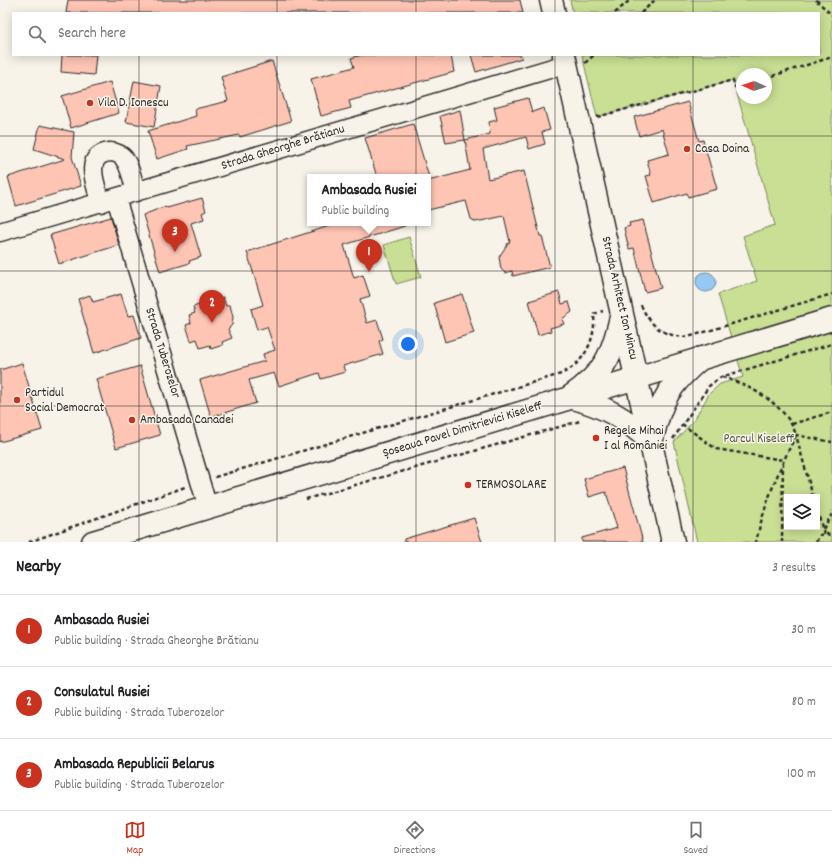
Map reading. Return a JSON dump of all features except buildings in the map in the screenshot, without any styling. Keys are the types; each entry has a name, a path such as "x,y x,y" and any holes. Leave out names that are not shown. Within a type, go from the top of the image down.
{"main road":[{"path":"551,0 554,12"},
{"name":"Strada Arhitect Ion Mincu","path":"571,61 579,122 673,542"},
{"path":"570,397 592,380 606,363 612,350 621,310"},
{"name":"Șoseaua Pavel Dimitrievici Kiseleff","path":"93,542 832,319"},
{"path":"570,397 604,407 617,414 651,442 660,406 668,392 684,372 700,358"}],"street":[{"name":"Strada Gheorghe Brătianu","path":"0,232 571,61"},
{"name":"Strada Tuberozelor","path":"136,192 126,161 121,155 111,152 102,154 95,160 92,167 109,200 208,508"}],"path":[{"path":"616,12 630,0"},
{"path":"642,12 655,0"},
{"path":"816,0 832,14"},
{"path":"571,61 590,56"},
{"path":"772,76 832,57"},
{"path":"579,122 733,80 736,87"},
{"path":"29,542 200,481 561,374 574,366 586,353 593,334 594,314 621,310 639,302 650,323 657,329 670,335 688,337 832,294"},
{"path":"812,494 792,424 772,403 756,391 739,382 721,377 832,344"},
{"path":"792,424 832,412"},
{"path":"303,500 565,424"},
{"path":"682,424 716,448 783,460"},
{"path":"796,435 832,442"},
{"path":"756,542 760,526 783,460 796,435"},
{"path":"782,542 783,460"},
{"path":"823,530 832,514"},
{"path":"820,520 824,534"},
{"path":"816,542 820,535 824,534 832,536"}],"green space":[{"name":"Parcul Kiseleff","path":"570,0 832,0 832,542 697,542 674,442 694,420 709,394 720,384 743,377 718,294 757,281 743,236 775,225 740,104 772,104 772,68 736,68 736,90 733,80 597,117 582,56 820,56 820,12 573,12"},
{"path":"409,237 421,277 396,284 384,245"}],"water":[{"path":"706,272 713,275 716,282 713,289 706,292 699,289 696,282 699,275"}],"place":[{"name":"Vila D. Ionescu","path":"90,103"},
{"name":"Casa Doina","path":"687,149"},
{"name":"Ambasada Republicii Belarus","path":"175,252"},
{"name":"Ambasada Rusiei","path":"369,272"},
{"name":"Consulatul Rusiei","path":"212,323"},
{"name":"Partidul Social Democrat","path":"17,400"},
{"name":"Ambasada Canadei","path":"132,420"},
{"name":"Regele Mihai I al României","path":"596,438"},
{"name":"TERMOSOLARE","path":"468,485"}]}
